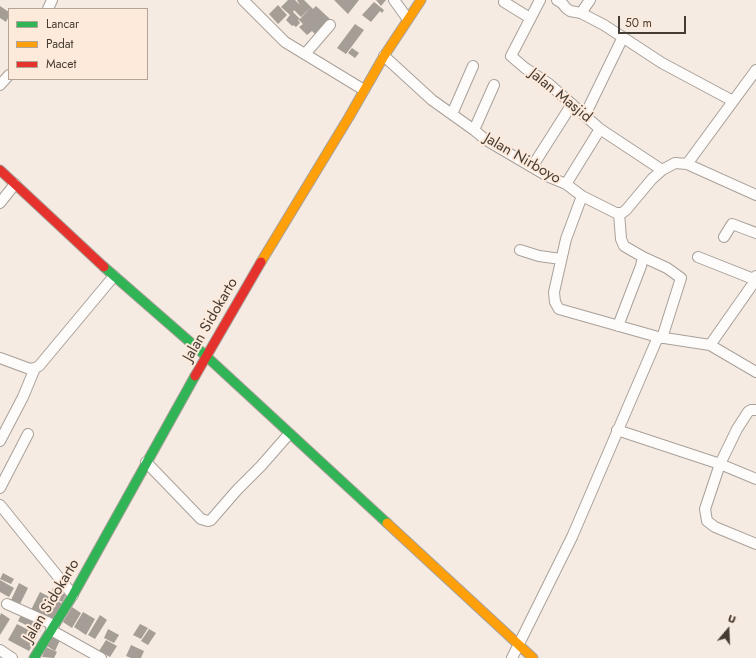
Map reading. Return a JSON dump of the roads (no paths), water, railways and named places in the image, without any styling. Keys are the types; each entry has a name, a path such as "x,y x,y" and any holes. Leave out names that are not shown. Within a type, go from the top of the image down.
{"street":[{"path":"243,0 285,42 364,90"},
{"path":"394,0 407,18"},
{"name":"Jalan Sidokarto","path":"34,658 73,595 245,287 284,226 407,18 421,0"},
{"name":"Jalan Masjid","path":"540,0 511,56 525,68 549,84 600,129 662,170"},
{"path":"557,0 570,11 581,13 604,25 662,63 733,101"},
{"path":"581,13 590,0"},
{"path":"504,2 530,18"},
{"path":"305,54 330,25"},
{"path":"584,115 623,37"},
{"name":"Jalan Nirboyo","path":"384,56 432,100 486,140 549,177 566,184 582,196 616,213 620,213"},
{"path":"452,114 473,66"},
{"path":"687,164 756,70"},
{"path":"0,84 8,76"},
{"path":"474,130 494,85"},
{"path":"532,167 572,104"},
{"path":"566,184 600,129"},
{"path":"512,658 572,537 617,430 660,338 677,276 667,268 624,246 620,213 626,210 652,179 662,170 675,163 687,164 756,195"},
{"path":"0,170 114,276 206,356 533,658"},
{"path":"0,203 15,184"},
{"path":"582,196 566,240 554,292 555,302 559,309 660,338 710,345 755,368"},
{"path":"724,236 732,224 756,233"},
{"path":"520,250 539,256 561,259"},
{"path":"618,326 643,257"},
{"path":"698,257 756,279 710,345"},
{"path":"0,358 30,369 39,366 114,276"},
{"path":"0,441 23,397 35,368"},
{"path":"756,410 748,412 739,424 720,464 705,509 707,521 715,527 756,544"},
{"path":"617,430 720,464 756,479"},
{"path":"0,488 28,434"},
{"path":"146,462 201,519 208,522 289,434"},
{"path":"0,505 73,595"},
{"path":"7,604 53,628 101,658"},
{"path":"0,650 12,658"}]}
